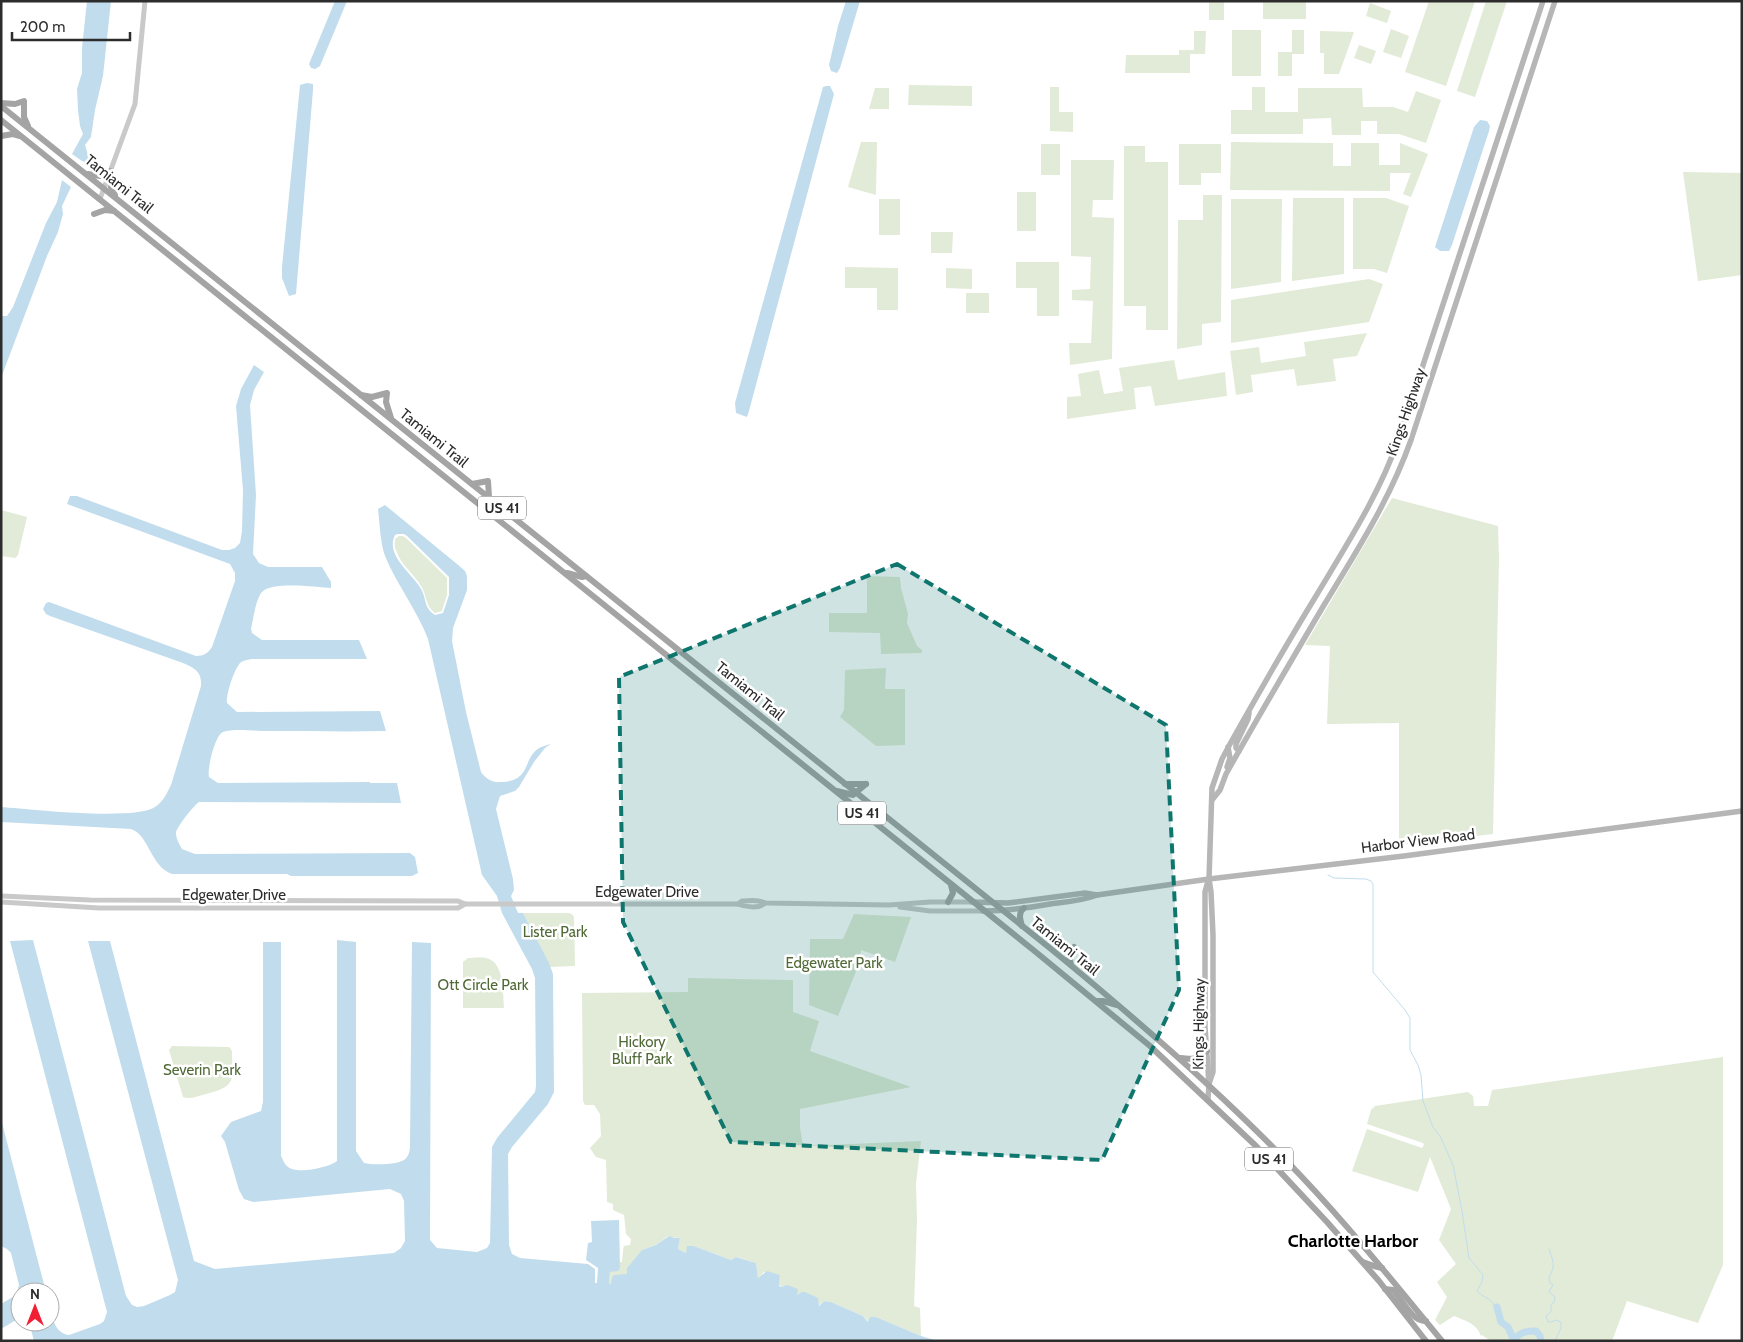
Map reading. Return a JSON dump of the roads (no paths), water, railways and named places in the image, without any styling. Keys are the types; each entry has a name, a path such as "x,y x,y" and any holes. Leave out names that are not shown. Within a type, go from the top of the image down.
{"main road":[{"name":"Kings Highway","path":"1208,1084 1213,1072 1213,935 1209,879 1212,788 1228,747 1368,510 1392,458 1543,1"},
{"name":"Kings Highway","path":"1212,800 1220,790 1226,774 1239,751 1374,522 1400,469 1555,1"},
{"path":"1,104 15,104 24,101 24,117 28,127"},
{"name":"Tamiami Trail","path":"1,104 1121,1007 1208,1084 1300,1175 1382,1268 1442,1341"},
{"name":"Tamiami Trail","path":"1,120 853,805 982,911 1097,1001 1150,1046 1208,1099 1293,1184 1385,1289 1426,1341"},
{"path":"1,136 13,134 21,136"},
{"path":"86,174 100,176 110,173 111,187 116,198"},
{"path":"94,214 106,210 114,211"},
{"path":"361,395 375,396 387,393 387,406 392,419"},
{"path":"472,484 488,481 489,497"},
{"path":"563,572 577,576 586,576"},
{"path":"581,586 607,592"},
{"path":"1273,670 1283,676"},
{"path":"1239,751 1236,748 1236,744 1248,719 1249,711"},
{"path":"1226,774 1226,767 1230,758 1228,747"},
{"path":"833,789 849,794 856,793 866,784 845,784"},
{"path":"853,805 863,804 874,808"},
{"name":"Harbor View Road","path":"982,911 1002,911 1085,900 1097,896 1209,879 1742,811"},
{"name":"Kings Highway","path":"1208,1084 1205,892 1209,879"},
{"path":"948,902 953,893 950,884"},
{"name":"Harbor View Road","path":"972,902 994,904 1085,893 1097,896"},
{"path":"1023,928 1020,915 1024,908"},
{"path":"1072,966 1068,952 1074,947"},
{"path":"1097,1001 1121,1007"},
{"path":"1206,1012 1213,1011"},
{"path":"1180,1058 1194,1059 1207,1051"},
{"path":"1208,1084 1208,1099"},
{"path":"1362,1262 1382,1268"},
{"path":"1385,1289 1393,1290 1415,1316 1421,1321 1426,1322"}],"street":[{"path":"100,199 135,104 145,1"},
{"name":"Edgewater Drive","path":"1,896 90,900 458,901 465,904 517,905 738,904 743,906 762,906 765,903 889,905 972,902"},
{"name":"Edgewater Drive","path":"1,902 65,907 137,908 458,908 465,904"},
{"name":"Edgewater Drive","path":"889,905 930,911 982,911"}],"water":[{"path":"87,1 111,1 103,76 91,137 85,145 88,155 94,160 92,164 82,161 72,154 83,134 80,126 77,89 82,73 82,48"},
{"path":"335,1 347,1 320,66 315,69 311,68 309,64"},
{"path":"846,1 860,1 837,73 831,71 829,65"},
{"path":"313,84 313,90 296,294 289,296 282,278 282,267 300,85"},
{"path":"830,86 834,94 747,417 736,413 735,403 823,87"},
{"path":"1480,120 1487,121 1490,126 1489,131 1452,245 1449,251 1440,251 1435,247 1474,127"},
{"path":"62,180 71,187 62,206 63,214 58,232 47,256 1,378 1,316 7,316 13,307 46,223 57,202"},
{"path":"254,365 264,372 254,390 250,405 256,495 253,554 259,563 268,567 322,567 331,582 331,588 284,586 267,589 262,592 258,599 251,629 252,633 262,640 359,640 367,659 252,659 244,661 240,663 233,676 227,703 237,712 380,711 386,731 238,730 223,732 217,739 212,753 209,777 218,783 397,783 401,803 199,802 179,826 176,833 177,839 182,849 195,854 410,853 415,857 418,873 412,876 172,874 159,865 142,838 131,829 1,822 1,807 104,814 143,811 160,803 171,785 201,686 199,674 183,663 50,616 43,609 46,603 49,602 196,656 204,655 209,651 235,581 235,573 230,564 67,504 70,496 77,496 222,550 235,548 240,543 242,531 243,490 236,406 241,389"},
{"path":"385,505 465,571 467,590 453,628 452,641 466,712 481,772 487,779 492,781 511,781 522,774 530,758 539,748 551,744 545,748 534,762 519,787 515,791 500,796 496,809 513,879 514,890 511,896 518,913 523,913 553,974 554,1092 548,1104 508,1154 509,1245 512,1254 520,1258 588,1264 595,1269 595,1283 597,1283 598,1268 586,1260 588,1243 592,1242 591,1221 619,1220 620,1268 618,1271 610,1272 609,1284 611,1284 614,1275 627,1274 627,1268 642,1250 656,1245 669,1236 680,1238 678,1249 686,1253 687,1246 694,1246 731,1260 736,1257 756,1263 758,1278 767,1271 780,1275 779,1286 787,1285 798,1289 797,1295 805,1292 818,1298 819,1306 824,1301 831,1302 863,1316 868,1322 870,1317 876,1317 938,1341 34,1341 32,1332 60,1331 69,1335 100,1324 104,1321 107,1312 10,941 33,940 126,1296 132,1305 137,1307 144,1306 170,1295 175,1292 178,1280 88,941 110,941 194,1261 215,1269 394,1253 401,1248 405,1241 404,1201 401,1194 390,1189 253,1202 244,1199 239,1190 225,1142 221,1136 231,1122 261,1111 263,1102 263,942 281,942 281,1156 286,1165 291,1169 297,1170 319,1168 337,1161 337,940 356,942 356,1151 364,1163 368,1164 390,1164 406,1159 410,1147 412,942 431,943 430,1240 437,1248 477,1252 487,1248 490,1243 492,1147 497,1138 535,1092 535,978 502,913 497,896 482,875 428,639 385,556 378,509","holes":["404,534 449,577 449,595 443,613 435,615 431,612 421,589 396,557 393,543 395,535"]},
{"path":"1,1119 43,1282 18,1282 11,1253 1,1246"},
{"path":"10,1299 10,1324 1,1329 1,1304"}],"waterway":[{"path":"1328,875 1334,878 1366,879 1373,884 1373,972 1410,1018 1410,1050 1421,1075 1423,1101 1433,1127 1440,1136 1453,1165 1469,1258 1483,1275 1482,1282 1477,1291 1497,1307"},
{"path":"1549,1249 1553,1260 1549,1277 1550,1283 1553,1285 1549,1292 1555,1297 1551,1305 1551,1312 1546,1316 1548,1322 1556,1320 1561,1322 1561,1328 1555,1341"},
{"path":"1497,1307 1501,1322 1508,1327 1514,1341"},
{"path":"1514,1340 1523,1332 1536,1331 1541,1341"}],"district":[{"name":"Charlotte Harbor","path":"1353,1241"}],"park label":[{"name":"Lister Park","path":"555,932"},
{"name":"Edgewater Park","path":"834,963"},
{"name":"Ott Circle Park","path":"483,985"},
{"name":"Hickory Bluff Park","path":"642,1050"},
{"name":"Severin Park","path":"202,1070"}]}
